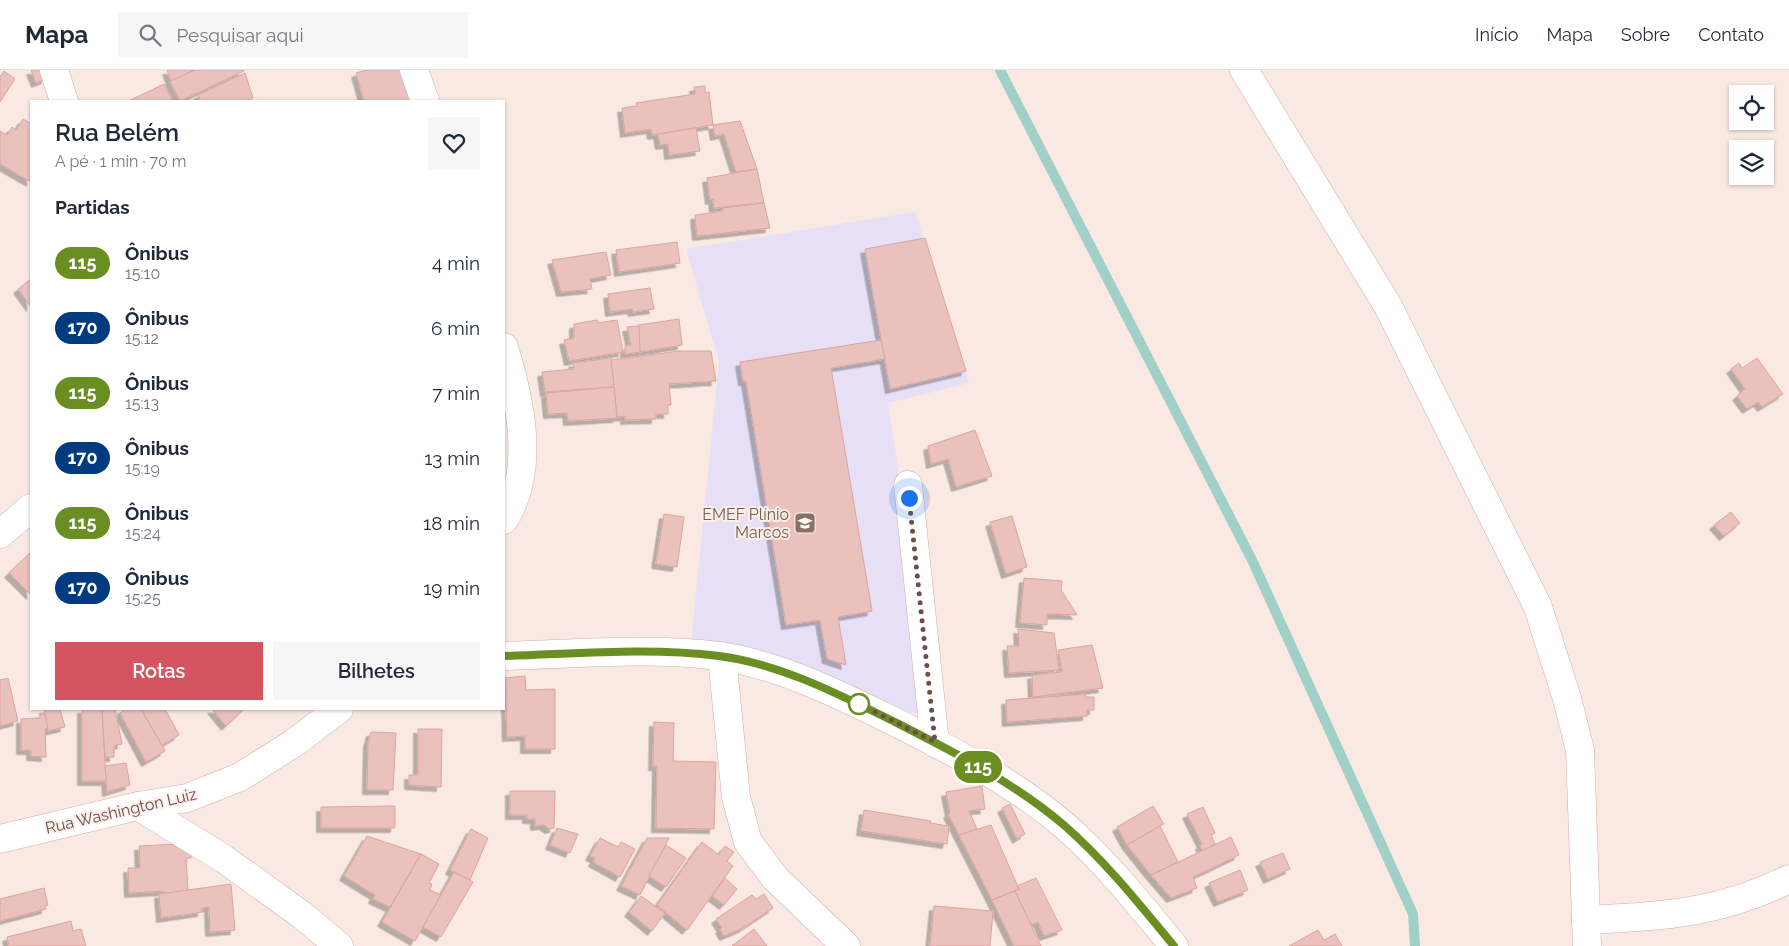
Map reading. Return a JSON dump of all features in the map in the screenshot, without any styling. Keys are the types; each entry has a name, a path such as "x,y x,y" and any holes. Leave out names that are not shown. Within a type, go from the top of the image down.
{"street":[{"path":"54,70 64,100"},
{"path":"414,70 425,100"},
{"path":"1244,70 1388,306 1498,523 1538,608 1568,702 1580,750 1586,933 1649,917 1711,909 1759,895 1789,879"},
{"path":"505,352 520,422 522,452 505,515"},
{"path":"908,485 935,742"},
{"path":"0,534 30,509"},
{"path":"505,656 681,653 722,657 785,672 858,704 935,742 1018,790 1066,827 1116,878 1174,946"},
{"path":"722,657 736,797 748,842 775,878 846,946"},
{"name":"Rua Washington Luiz","path":"0,839 138,806 186,798 240,777 294,742 338,710"},
{"path":"138,806 224,859 302,915 339,946"}],"shaded area":[{"name":"EMEF Plínio Marcos","path":"915,212 969,383 888,403 931,686 929,701 917,713 894,711 691,643 719,362 686,249"}],"building":[{"path":"31,70 43,70 46,79 36,83"},
{"path":"167,70 195,70 171,81"},
{"path":"195,70 244,71 182,100 180,100 170,81"},
{"path":"366,70 402,70 410,100 364,100 356,73"},
{"path":"4,71 15,79 0,102 0,77"},
{"path":"245,73 253,98 248,100 200,100 198,95"},
{"path":"164,84 172,100 130,100"},
{"path":"705,86 705,93 709,92 713,125 652,135 651,129 625,133 622,108 637,106 636,103 695,94 694,87"},
{"path":"23,119 30,123 30,181 0,164 0,131 7,135 12,127 16,130"},
{"path":"740,121 757,169 736,172 724,134 715,136 713,125"},
{"path":"696,128 700,151 669,155 668,144 660,145 658,134"},
{"path":"757,169 764,203 714,208 713,199 710,200 707,178"},
{"path":"764,203 770,228 697,236 695,215 723,211 723,208"},
{"path":"925,238 966,371 890,389 865,249"},
{"path":"677,242 680,263 619,272 616,250"},
{"path":"606,252 611,275 590,279 592,289 561,292 552,260"},
{"path":"30,280 30,306 18,289"},
{"path":"650,288 654,309 633,312 632,309 610,312 608,294"},
{"path":"679,319 682,345 640,352 638,325"},
{"path":"597,320 598,323 617,320 623,352 569,361 564,340 574,338 574,324"},
{"path":"639,326 640,352 625,354 625,346 631,345 627,327"},
{"path":"881,340 885,359 831,368 872,611 838,617 846,665 827,659 820,620 786,625 746,381 743,381 740,362"},
{"path":"679,351 711,351 716,381 669,384 671,405 668,405 668,414 656,414 656,419 625,420 625,416 617,417 611,360"},
{"path":"611,358 614,387 545,392 542,372 574,369 573,363"},
{"path":"1757,358 1783,394 1762,407 1758,402 1747,409 1737,396 1745,389 1731,369 1739,363 1742,368"},
{"path":"614,387 617,418 568,421 567,413 548,414 546,393"},
{"path":"975,430 992,476 956,487 948,459 931,464 928,446"},
{"path":"1731,512 1740,523 1724,536 1714,525"},
{"path":"664,514 684,517 677,567 656,564"},
{"path":"1012,516 1027,567 1006,574 990,522"},
{"path":"30,553 30,594 9,573"},
{"path":"1024,578 1062,581 1061,590 1077,615 1047,614 1047,625 1020,623"},
{"path":"1018,629 1054,633 1059,670 1009,673 1007,646 1019,646"},
{"path":"1092,645 1103,688 1033,697 1032,675 1062,672 1058,650"},
{"path":"525,676 526,690 555,689 555,749 525,749 525,736 507,737 505,678"},
{"path":"8,678 18,721 0,726 0,680"},
{"path":"1085,694 1086,697 1094,697 1094,710 1087,710 1087,716 1007,722 1006,700"},
{"path":"44,710 60,710 65,727 48,731"},
{"path":"82,710 102,710 106,781 82,781"},
{"path":"102,710 115,710 122,744 114,746 114,757 105,757"},
{"path":"142,710 165,751 146,762 120,713 123,711"},
{"path":"142,710 166,710 179,735 162,745"},
{"path":"213,710 243,710 226,726"},
{"path":"40,714 45,714 48,729 45,729 46,757 31,756 31,750 21,750 21,719 40,718"},
{"path":"654,722 674,723 673,761 716,762 714,829 656,828 657,766 653,766"},
{"path":"418,729 442,729 441,787 409,785 409,775 418,775"},
{"path":"371,732 396,733 393,790 367,790 368,743"},
{"path":"126,763 130,785 107,792 105,766"},
{"path":"982,786 985,809 969,811 977,829 959,835 948,814 950,813 946,792"},
{"path":"510,791 555,791 554,828 549,829 544,825 535,826 535,819 527,819 527,815 510,815"},
{"path":"1010,804 1025,834 1017,839 1002,808"},
{"path":"395,806 395,828 321,828 321,807"},
{"path":"1153,806 1164,824 1127,845 1117,827"},
{"path":"1203,807 1215,833 1211,835 1215,844 1202,851 1200,845 1202,844 1187,814"},
{"path":"864,810 931,821 930,823 949,826 947,844 861,831"},
{"path":"991,825 1019,889 992,900 959,835"},
{"path":"1160,826 1178,862 1151,875 1127,845"},
{"path":"557,828 578,834 570,853 550,845"},
{"path":"471,829 488,838 470,880 450,870"},
{"path":"367,836 421,854 390,907 373,899 375,895 344,876"},
{"path":"1231,837 1239,855 1193,877 1197,888 1171,898 1151,875"},
{"path":"600,838 618,847 621,842 635,849 620,877 593,862 595,858 590,856"},
{"path":"647,838 669,838 640,895 621,886"},
{"path":"702,842 719,855 725,846 734,852 727,861 733,866 687,930 657,905"},
{"path":"191,845 191,858 186,858 188,890 164,894 164,891 129,893 128,868 140,868 139,846"},
{"path":"666,845 686,858 666,887 649,876"},
{"path":"1283,853 1290,869 1268,879 1260,862"},
{"path":"421,854 439,864 429,883 432,884 430,890 441,895 415,941 382,922"},
{"path":"1240,870 1248,890 1218,902 1209,883"},
{"path":"454,872 473,882 441,937 423,927"},
{"path":"725,878 737,889 724,905 712,896"},
{"path":"1036,878 1062,930 1044,936 1038,922 1031,925 1015,891 1019,889 1017,886"},
{"path":"231,884 235,930 210,932 209,907 202,908 202,912 161,918 159,894"},
{"path":"44,888 48,905 45,906 46,909 0,921 0,899"},
{"path":"1015,891 1041,946 1014,946 992,900"},
{"path":"764,894 773,908 743,928 724,936 720,929 722,928 716,919 752,895 756,899"},
{"path":"641,896 665,913 652,931 629,912"},
{"path":"934,906 993,911 990,946 930,946"},
{"path":"71,921 73,931 81,929 86,946 9,946 7,937"},
{"path":"754,929 767,946 732,946"},
{"path":"1318,930 1324,940 1335,934 1342,946 1289,946"}],"waterway":[{"path":"1000,70 1253,562 1413,914 1415,946"}],"bus line":[{"name":"115","path":"505,656 690,653 722,657 785,672 858,704 935,742 1018,790 1066,827 1116,878 1174,946"}],"place":[{"name":"EMEF Plínio Marcos","path":"805,523"}],"route":[{"path":"859,704 935,742 918,568 909,498"}]}
